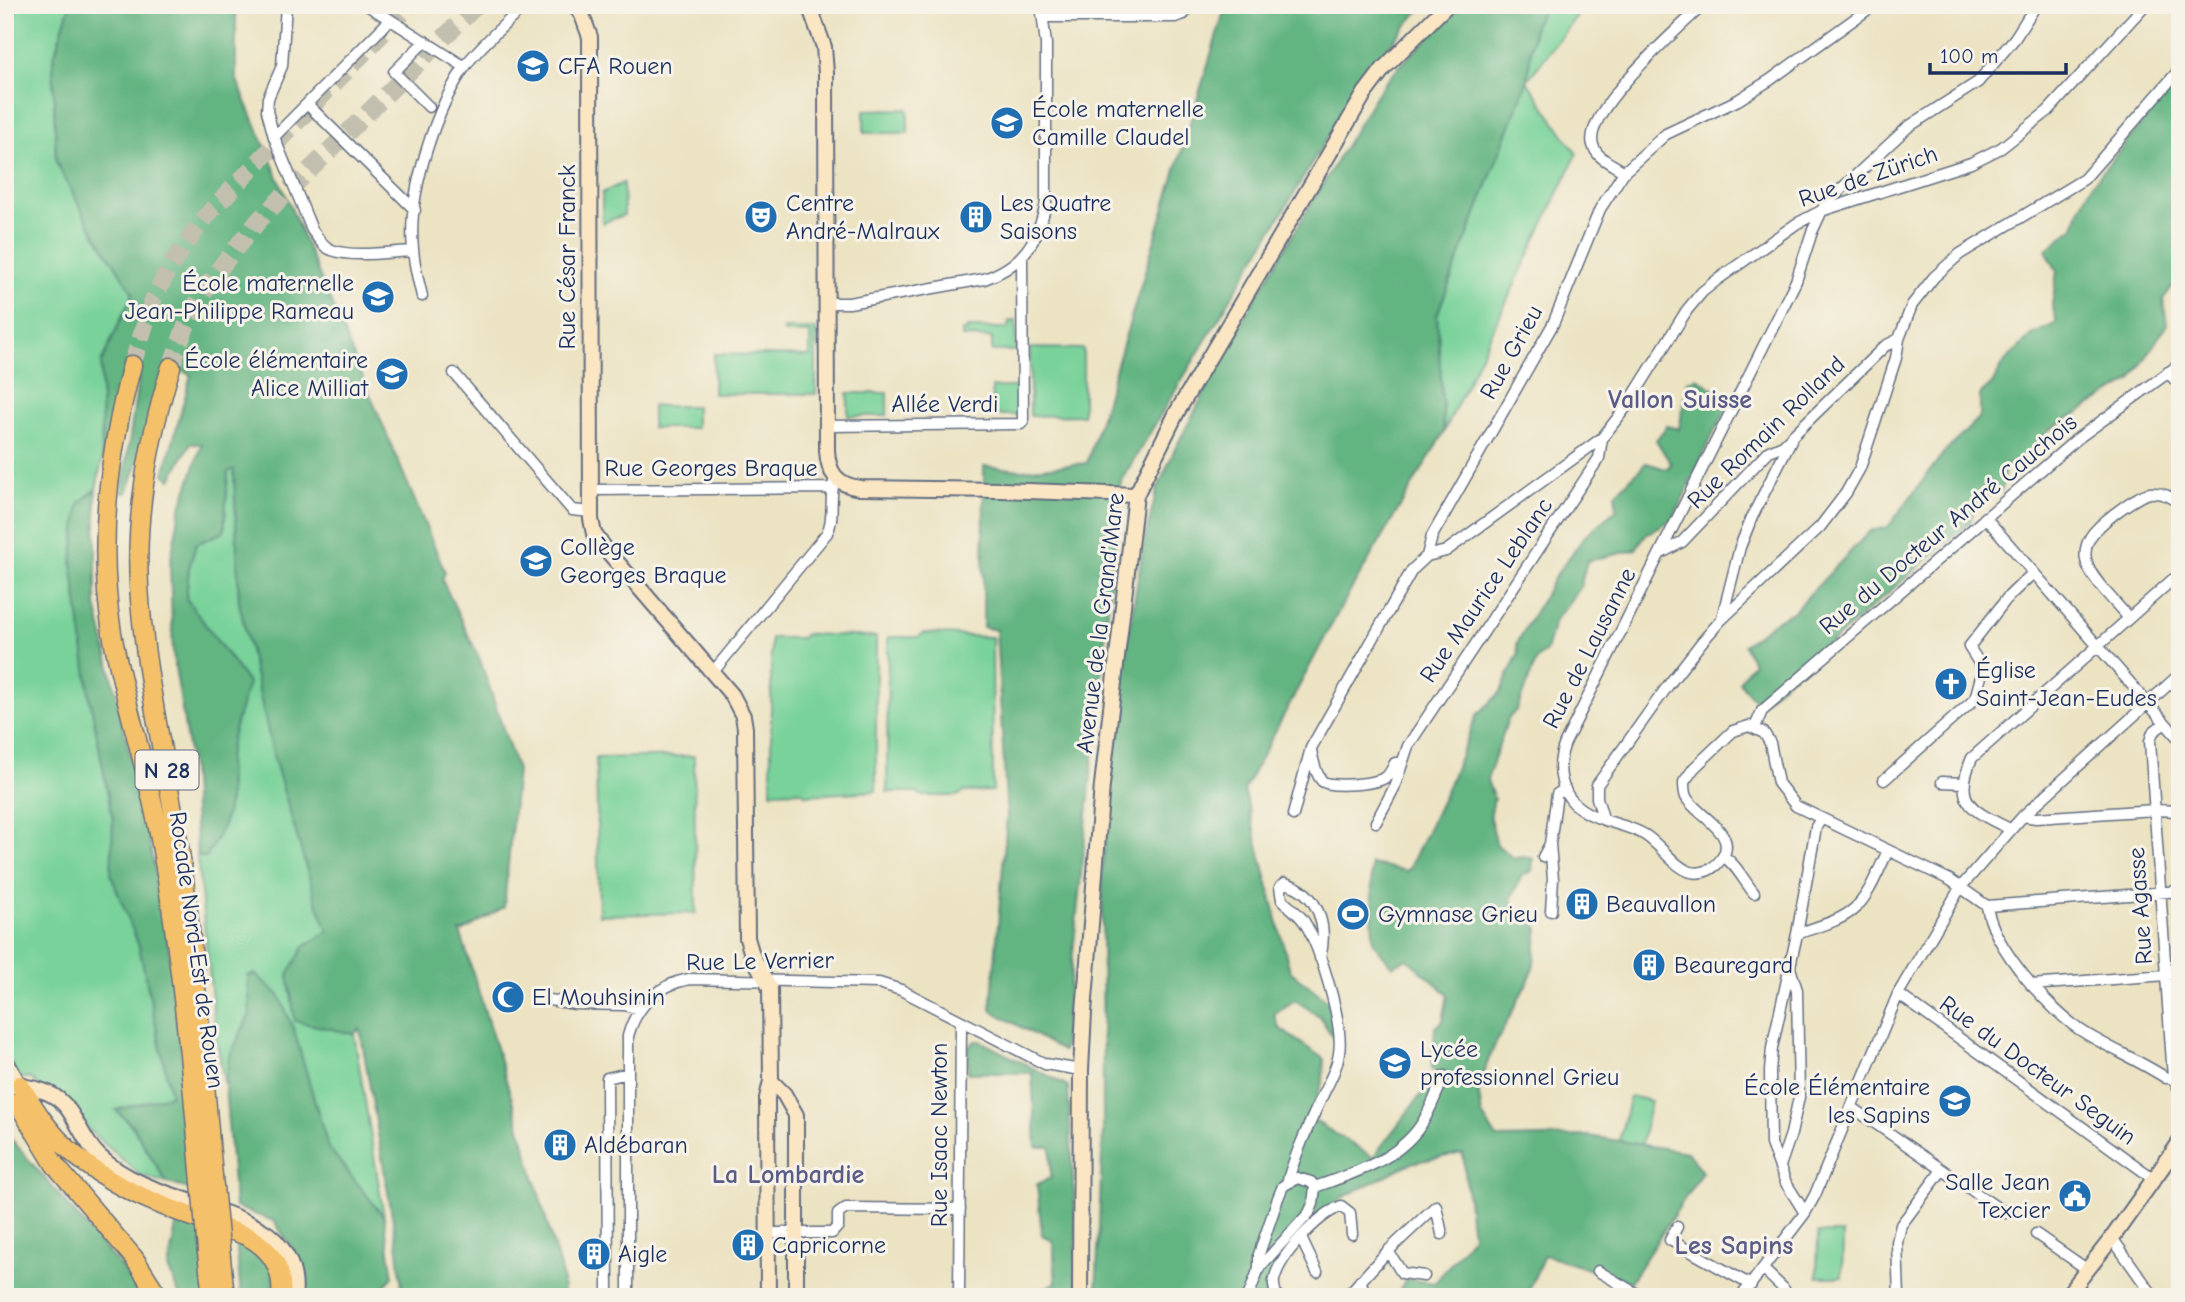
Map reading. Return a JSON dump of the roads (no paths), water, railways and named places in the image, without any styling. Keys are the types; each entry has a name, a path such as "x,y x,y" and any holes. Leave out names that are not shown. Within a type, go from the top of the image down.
{"highway":[{"name":"Rocade Nord-Est de Rouen","path":"132,365 110,469 106,510 106,581 120,670 157,825 173,917 207,1174"},
{"name":"Rocade Nord-Est de Rouen","path":"172,367 146,463 139,584 149,669 185,883 214,1255 212,1297"},
{"path":"11,1082 55,1165 134,1258 159,1297"},
{"path":"11,1082 60,1141 90,1168 140,1196 258,1242 267,1249 279,1270 281,1297"},
{"name":"Rocade Nord-Est de Rouen","path":"214,1255 225,1297"}],"street":[{"path":"286,5 282,66 268,98 267,111 274,137 312,230 331,250 345,253 413,251"},
{"path":"367,5 465,68"},
{"path":"422,296 413,251 415,210 420,179 436,121 465,68 492,35 526,5"},
{"name":"Rue César Franck","path":"575,5 587,25 590,37 592,528 598,539 713,672 738,705 745,728 747,938 752,956 767,980"},
{"path":"713,672 827,533 831,524 834,483 828,460 827,426 827,73 824,47 811,9 830,5"},
{"path":"827,303 849,303 984,279 1004,272 1022,257 1035,236 1046,203 1044,18 1041,5"},
{"path":"1044,18 1175,17 1184,14 1185,5"},
{"name":"Avenue de la Grand'Mare","path":"1080,1297 1081,1070 1084,1012 1102,785 1136,495 1177,412 1364,93 1384,68 1447,5"},
{"path":"1624,172 1597,155 1591,142 1594,125 1618,89 1703,5"},
{"name":"Rue Grieu","path":"1293,815 1311,748 1412,570 1427,556 1432,536 1553,324 1600,209 1624,172 1666,134 1738,100 1874,5"},
{"name":"Rue de Lausanne","path":"1565,789 1559,766 1565,743 1796,281 1821,211 1840,188 1908,127 1978,82 2015,38 2036,5"},
{"name":"Rue de Zürich","path":"1427,556 1446,551 1602,438 1627,406 1687,310 1702,292 1796,224 1821,211 1970,163 2001,148 2048,111 2145,5"},
{"path":"274,137 389,20"},
{"path":"425,41 394,72 429,107"},
{"path":"1603,818 1597,797 1597,785 1667,687 1721,620 1820,527 1846,493 1860,468 1912,305 1934,276 1960,254 2084,179 2180,69"},
{"path":"307,103 415,210"},
{"name":"Allée Verdi","path":"827,426 1021,424 1022,257"},
{"name":"Rue Romain Rolland","path":"1661,553 1682,542 1769,451 1783,445 1885,346 1899,339"},
{"name":"Rue du Docteur André Cauchois","path":"1755,727 1762,711 1985,517 2077,439 2180,364"},
{"path":"2168,372 2180,386"},
{"path":"454,373 572,510 591,512"},
{"path":"1721,620 1740,547 1793,436"},
{"name":"Rue Maurice Leblanc","path":"1376,822 1394,788 1408,746 1599,458 1602,438"},
{"path":"834,483 860,488 1136,495"},
{"name":"Rue Georges Braque","path":"590,490 834,483"},
{"path":"2128,617 2088,569 2085,559 2086,546 2095,530 2139,497 2150,493 2162,494 2180,505"},
{"path":"1985,517 2180,740"},
{"path":"1884,780 1975,699 1983,669 1969,647 2008,597 2032,573"},
{"path":"2010,829 1984,817 1970,806 1963,783 1972,758 2128,617 2180,576"},
{"path":"1741,1297 1805,1213 1853,1108 1898,994 1959,888 2010,829 2180,674"},
{"name":"Rue Agasse","path":"2165,723 2150,735 2173,1078 2180,1091"},
{"path":"1551,911 1553,879 1550,844 1558,794 1565,789 1577,806 1587,813 1648,837 1691,872 1710,869 1723,856 1725,841 1720,830 1687,799 1684,782 1693,768 1733,731 1742,727 1755,727 1765,733 1770,743 1778,783 1796,806 1950,880 1987,906 2180,891"},
{"name":"Rue Maurice Leblanc","path":"1311,748 1321,780 1328,784 1376,782 1387,776 1395,763 1401,764"},
{"path":"1942,782 1963,783"},
{"path":"2023,817 2180,811"},
{"path":"1805,1213 1786,1183 1771,1144 1770,1071 1772,1048 1797,934 1816,827 1821,819"},
{"path":"1543,857 1550,844"},
{"path":"1797,934 1853,910 1865,897 1888,851"},
{"path":"1723,856 1735,864 1739,876 1754,893"},
{"path":"1248,1297 1258,1271 1259,1254 1279,1198 1331,1078 1339,1053 1340,1036 1336,1014 1320,958 1305,923 1282,900 1280,887 1285,883 1295,885 1312,899 1319,912 1323,930 1320,958"},
{"path":"1987,906 1989,916 2009,954 2031,985 2083,1032 2166,1078 2173,1078"},
{"path":"1780,1166 1791,1134 1799,1097 1797,990 1790,967"},
{"path":"2031,985 2180,974"},
{"name":"Rue Le Verrier","path":"628,1297 628,1036 640,1009 660,990 689,979 879,983 901,990 961,1021"},
{"path":"767,980 771,1081 767,1098 768,1297"},
{"name":"Rue du Docteur Seguin","path":"1898,994 2154,1179"},
{"path":"543,999 575,1004 624,1004 640,1009"},
{"name":"Rue Isaac Newton","path":"959,1297 961,1021 1045,1064 1081,1070"},
{"path":"5,1059 11,1082 44,1091 62,1100 93,1148 118,1169 139,1181 260,1229 271,1237 289,1260 294,1278 294,1297"},
{"path":"608,1297 607,1078 628,1073"},
{"path":"1315,1187 1352,1173 1398,1150 1423,1122 1444,1076"},
{"path":"771,1081 784,1094 796,1115 796,1297"},
{"path":"1853,1108 2005,1213"},
{"path":"2066,1297 2179,1147"},
{"path":"1899,1297 1898,1242 1901,1225 1942,1170"},
{"path":"1258,1271 1309,1213 1313,1204 1315,1187 1311,1182 1297,1178 1287,1183"},
{"path":"1277,1297 1273,1286 1274,1279 1283,1262 1301,1238 1331,1210 1341,1206 1350,1213 1352,1234"},
{"path":"1346,1297 1388,1251 1436,1206 1442,1234"},
{"path":"767,1233 832,1233 836,1230 838,1214 843,1209 960,1209"},
{"path":"1677,1227 1670,1240 1751,1285"},
{"path":"2036,1234 2088,1270"},
{"path":"1301,1238 1317,1272"},
{"path":"2112,1238 2154,1297"},
{"path":"1388,1251 1402,1273 1424,1276"},
{"path":"1763,1269 1789,1297"},
{"path":"1598,1270 1642,1297"},
{"path":"1258,1271 1274,1279"},
{"path":"1360,1281 1367,1297"}],"tunnel":[{"path":"132,365 153,300 170,267 205,217 410,5"},
{"path":"171,367 187,325 207,286 260,219 477,5"}],"place":[{"name":"CFA Rouen","path":"533,66"},
{"name":"École maternelle Camille Claudel","path":"1007,123"},
{"name":"Centre André-Malraux","path":"761,217"},
{"name":"Les Quatre Saisons","path":"976,217"},
{"name":"École maternelle Jean-Philippe Rameau","path":"378,297"},
{"name":"École élémentaire Alice Milliat","path":"392,374"},
{"name":"Collège Georges Braque","path":"536,561"},
{"name":"Église Saint-Jean-Eudes","path":"1951,684"},
{"name":"Beauvallon","path":"1582,904"},
{"name":"Gymnase Grieu","path":"1353,914"},
{"name":"Beauregard","path":"1649,965"},
{"name":"El Mouhsinin","path":"508,997"},
{"name":"Lycée professionnel Grieu","path":"1395,1063"},
{"name":"École Élémentaire les Sapins","path":"1955,1101"},
{"name":"Aldébaran","path":"560,1145"},
{"name":"Salle Jean Texcier","path":"2075,1196"},
{"name":"Capricorne","path":"748,1245"},
{"name":"Aigle","path":"594,1254"}],"district":[{"name":"Vallon Suisse","path":"1680,400"},
{"name":"La Lombardie","path":"788,1175"},
{"name":"Les Sapins","path":"1734,1246"}]}
